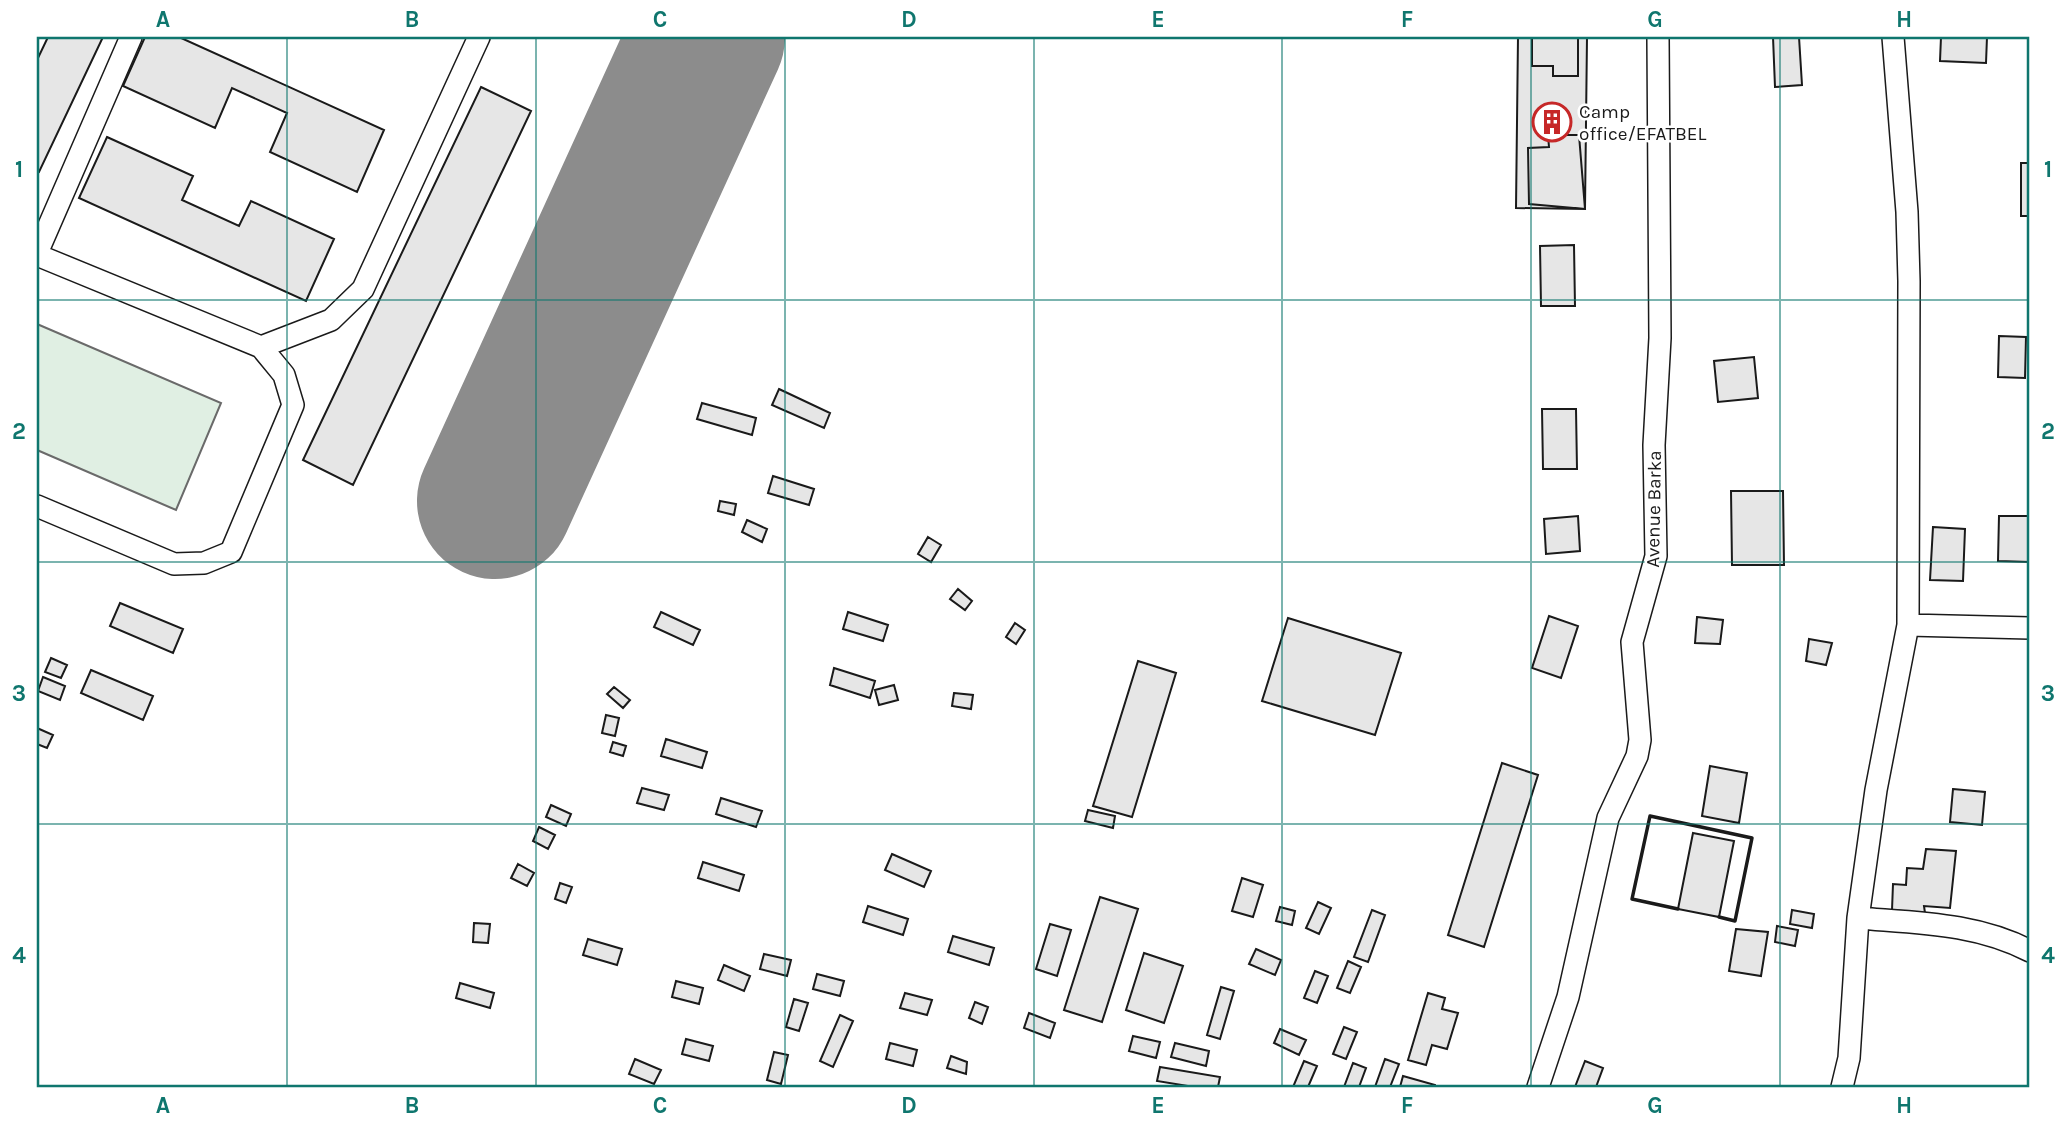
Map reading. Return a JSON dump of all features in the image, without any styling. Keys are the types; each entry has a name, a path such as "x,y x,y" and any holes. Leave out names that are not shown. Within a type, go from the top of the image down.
{"street":[{"path":"37,506 174,564 204,563 231,552 293,405 284,375 261,347 37,254 131,37"},
{"path":"261,347 331,320 363,289 479,37"},
{"name":"Avenue Barka","path":"1538,1087 1568,997 1608,818 1637,756 1640,740 1632,642 1656,556 1654,445 1661,311 1658,37"},
{"path":"1842,1087 1849,1058 1858,918 1876,790 1908,625 1909,281 1907,212 1893,37"},
{"path":"1908,625 2030,628"},
{"path":"1858,918 1964,927 2006,939 2030,951"}],"green space":[{"path":"37,324 221,403 176,510 37,450"}],"building":[{"path":"48,37 103,37 39,172 37,60"},
{"path":"145,37 179,37 384,130 357,192 270,152 287,113 232,88 215,128 123,86"},
{"name":"Camp office/EFATBEL","path":"1518,37 1587,37 1585,209 1516,208"},
{"path":"1532,37 1578,37 1578,76 1553,76 1553,66 1532,66"},
{"path":"1773,37 1799,37 1802,85 1775,87"},
{"path":"1941,37 1987,37 1986,63 1940,61"},
{"path":"481,87 531,111 353,485 303,460"},
{"path":"1548,135 1579,135 1585,209 1529,204 1528,148 1549,147"},
{"path":"107,137 193,176 182,200 239,226 251,201 334,239 306,301 79,198"},
{"path":"2021,163 2030,163 2030,216 2021,216"},
{"path":"1574,245 1575,306 1541,306 1540,246"},
{"path":"1999,336 2026,337 2025,378 1998,377"},
{"path":"1754,357 1758,398 1718,402 1714,361"},
{"path":"779,389 830,413 824,428 772,405"},
{"path":"702,403 756,418 752,435 697,419"},
{"path":"1542,409 1576,409 1577,469 1543,469"},
{"path":"773,476 814,489 809,505 768,493"},
{"path":"1731,491 1783,491 1784,565 1732,565"},
{"path":"720,501 736,504 734,515 718,511"},
{"path":"1578,516 1580,551 1546,554 1544,519"},
{"path":"1999,516 2030,516 2030,562 1998,561"},
{"path":"747,520 767,529 762,542 742,532"},
{"path":"1933,527 1965,529 1963,581 1930,580"},
{"path":"928,537 941,545 931,562 918,554"},
{"path":"958,589 972,601 965,610 950,599"},
{"path":"120,603 183,629 173,653 110,626"},
{"path":"661,612 700,630 693,645 654,627"},
{"path":"848,612 888,625 883,641 843,629"},
{"path":"1549,616 1578,626 1561,678 1532,668"},
{"path":"1697,617 1723,620 1720,644 1695,643"},
{"path":"1288,618 1401,653 1375,735 1262,701"},
{"path":"1015,623 1025,630 1016,644 1006,637"},
{"path":"1809,639 1832,643 1826,665 1806,661"},
{"path":"51,658 67,665 61,678 45,672"},
{"path":"1138,661 1176,673 1132,817 1093,806"},
{"path":"834,668 875,681 870,698 830,685"},
{"path":"91,670 153,696 143,720 81,693"},
{"path":"43,677 65,686 60,700 38,691"},
{"path":"894,685 898,700 879,705 875,690"},
{"path":"614,687 630,700 623,708 607,694"},
{"path":"954,693 973,695 971,709 952,706"},
{"path":"606,715 619,718 615,736 602,733"},
{"path":"37,728 53,735 47,748 37,744"},
{"path":"666,739 707,752 702,768 661,756"},
{"path":"613,742 626,746 623,756 610,752"},
{"path":"1502,763 1538,775 1484,947 1448,935"},
{"path":"1710,766 1747,773 1739,823 1702,816"},
{"path":"642,788 669,795 664,810 637,803"},
{"path":"1953,789 1985,792 1982,825 1950,822"},
{"path":"721,798 762,811 756,827 716,814"},
{"path":"551,805 571,814 566,826 546,817"},
{"path":"1088,810 1115,816 1113,828 1085,821"},
{"path":"539,827 555,835 548,849 533,841"},
{"path":"1693,833 1734,841 1719,917 1678,909"},
{"path":"1926,849 1956,851 1950,908 1924,906 1925,913 1892,910 1893,884 1906,885 1907,868 1923,869"},
{"path":"892,854 931,871 924,887 885,870"},
{"path":"703,862 744,875 739,891 698,878"},
{"path":"518,864 534,873 527,886 511,878"},
{"path":"1242,878 1263,885 1253,917 1232,911"},
{"path":"560,883 572,887 566,903 555,899"},
{"path":"1100,897 1138,909 1102,1022 1064,1010"},
{"path":"1318,902 1331,908 1319,934 1306,928"},
{"path":"868,906 908,919 903,935 863,922"},
{"path":"1280,907 1295,911 1292,925 1276,921"},
{"path":"1372,910 1385,915 1368,962 1354,957"},
{"path":"1792,910 1814,914 1812,928 1790,924"},
{"path":"474,923 490,924 488,943 473,942"},
{"path":"1050,924 1071,930 1057,976 1036,969"},
{"path":"1777,926 1798,930 1795,946 1775,942"},
{"path":"1736,929 1768,932 1761,976 1729,971"},
{"path":"953,936 994,948 989,965 948,952"},
{"path":"588,939 622,949 617,965 583,955"},
{"path":"1256,949 1281,960 1275,975 1249,964"},
{"path":"1144,953 1183,966 1164,1023 1126,1010"},
{"path":"764,954 791,960 787,976 760,969"},
{"path":"1348,961 1361,967 1350,993 1337,988"},
{"path":"724,965 750,976 744,991 718,980"},
{"path":"1315,971 1328,976 1317,1003 1304,998"},
{"path":"817,974 844,981 840,996 813,989"},
{"path":"676,981 703,988 699,1004 672,997"},
{"path":"460,983 494,993 490,1008 456,998"},
{"path":"1221,987 1234,991 1220,1039 1207,1035"},
{"path":"905,993 932,1000 927,1015 900,1008"},
{"path":"1428,993 1445,998 1442,1009 1458,1013 1447,1049 1432,1045 1426,1065 1408,1060"},
{"path":"794,999 808,1003 799,1031 786,1027"},
{"path":"975,1002 988,1007 982,1024 969,1018"},
{"path":"1029,1013 1055,1023 1050,1038 1024,1028"},
{"path":"840,1015 853,1021 833,1067 820,1061"},
{"path":"1344,1027 1357,1032 1346,1059 1333,1054"},
{"path":"1280,1029 1306,1040 1299,1055 1274,1043"},
{"path":"1133,1036 1160,1042 1156,1058 1129,1051"},
{"path":"686,1039 713,1046 709,1061 682,1054"},
{"path":"890,1043 917,1050 913,1066 886,1059"},
{"path":"1175,1043 1209,1051 1206,1066 1171,1057"},
{"path":"774,1052 788,1055 781,1084 767,1080"},
{"path":"951,1056 967,1062 966,1074 947,1068"},
{"path":"635,1059 661,1070 654,1084 629,1074"},
{"path":"1385,1059 1399,1064 1390,1087 1375,1087"},
{"path":"1304,1061 1317,1066 1308,1087 1293,1087"},
{"path":"1585,1061 1603,1068 1596,1087 1575,1087"},
{"path":"1353,1063 1366,1068 1359,1087 1344,1087"},
{"path":"1160,1067 1220,1077 1218,1087 1194,1087 1157,1081"},
{"path":"1403,1076 1435,1085 1435,1087 1400,1087"}],"runway":[{"path":"495,501 707,37"}],"wall":[{"path":"1678,909 1632,899 1650,816 1752,838 1735,921 1719,917"}],"place":[{"name":"Camp office/EFATBEL","path":"1552,122"}]}
